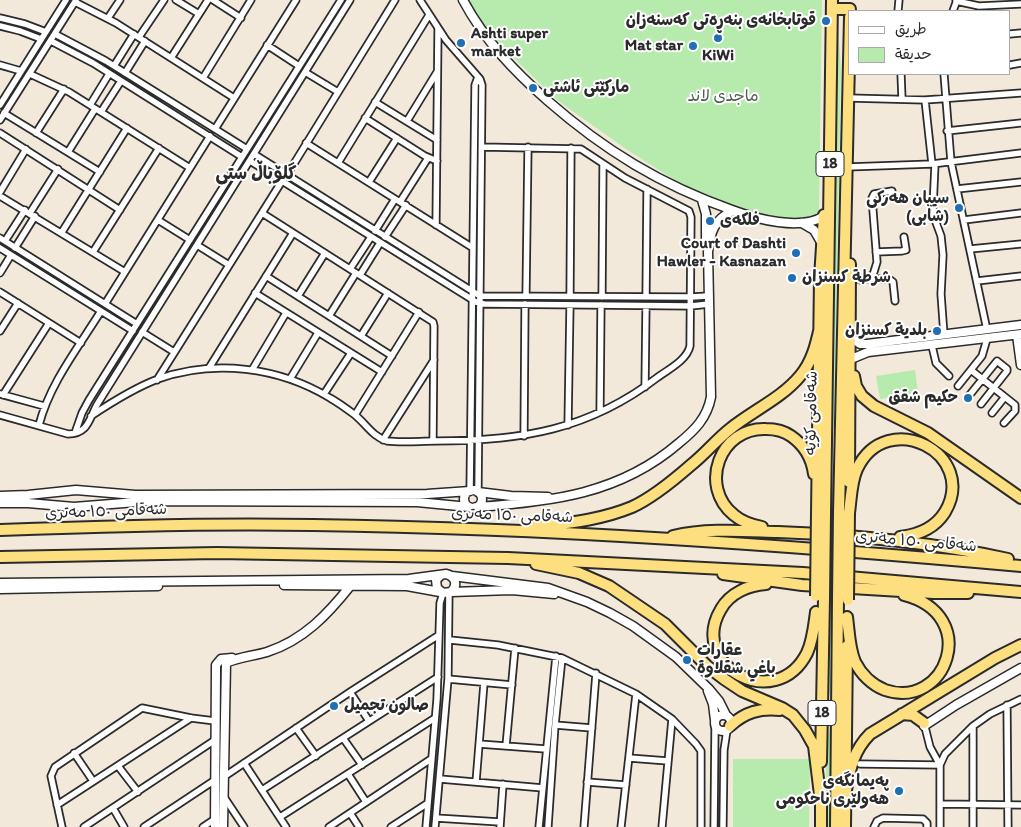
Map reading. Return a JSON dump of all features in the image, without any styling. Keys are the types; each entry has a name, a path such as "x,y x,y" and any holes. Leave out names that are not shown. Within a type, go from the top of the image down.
{"highway":[{"path":"832,4 850,9"},
{"name":"شەقامی کۆیە","path":"821,827 821,514 830,189 832,4"},
{"name":"شەقامی کۆیە","path":"836,827 843,599 845,238 849,75"},
{"path":"817,502 821,242 830,189"},
{"path":"844,513 851,338 856,279 845,238"},
{"path":"508,530 587,521 635,506 692,465 717,440 738,423 795,382 805,370 813,355 820,327"},
{"path":"851,360 856,386 869,403 928,433 1021,498"},
{"path":"782,532 744,522 734,516 723,503 716,485 716,472 721,454 732,441 746,432 763,428 782,432 794,438 807,453 812,465 817,502 821,514"},
{"path":"844,513 857,470 871,450 885,442 900,438 923,443 936,451 946,465 951,482 950,499 943,514 933,526 919,533 906,537 882,539"},
{"name":"شەقامی ١٥٠ مەتری","path":"0,530 164,524 313,525 508,530 664,538 1021,564"},
{"path":"664,538 694,531 782,532 882,539 960,549 1021,564"},
{"path":"0,557 217,553 508,558 803,573 1021,593"},
{"path":"508,558 579,573 610,586 665,624 700,659 724,679 742,691 787,711 800,723 814,746 820,795"},
{"path":"663,565 789,583 946,594 1021,593"},
{"path":"789,583 762,584 750,587 730,598 722,606 717,615 714,636 719,656 727,667 737,675 756,681 773,680 789,674 807,652 812,638 820,597"},
{"path":"843,599 852,652 860,669 872,683 887,690 901,693 915,690 928,684 940,673 947,659 949,643 946,627 937,613 924,603 911,597 884,590"},
{"path":"816,612 816,681 822,712"},
{"path":"846,827 847,617"},
{"path":"846,790 852,760 861,744 876,731 995,658 1021,645"},
{"path":"922,702 924,725"},
{"path":"729,728 744,715 754,711 771,709 787,711"},
{"path":"902,714 913,715 924,725"}],"street":[{"path":"0,105 66,0"},
{"path":"108,18 120,0"},
{"path":"114,66 164,0"},
{"path":"176,0 199,14"},
{"path":"171,58 208,0"},
{"path":"213,0 241,18"},
{"path":"203,78 252,0"},
{"path":"215,129 296,0"},
{"path":"75,434 85,406 341,0"},
{"path":"0,415 65,433 75,434 85,429 142,332 350,0"},
{"path":"287,175 395,0"},
{"path":"420,0 438,29 478,77 482,85 478,441 474,491"},
{"path":"463,0 479,28 516,72 562,113 634,165 702,200 764,220 802,223 814,221 824,216"},
{"path":"0,120 76,1 108,18 234,98"},
{"path":"957,1 979,6 1021,4"},
{"path":"338,163 429,15"},
{"path":"0,18 46,32"},
{"path":"0,26 42,39"},
{"path":"436,225 438,29"},
{"path":"55,34 114,66 247,150"},
{"path":"51,41 85,58 242,157"},
{"path":"125,73 145,41"},
{"path":"267,45 299,66"},
{"path":"0,65 21,72"},
{"path":"305,72 338,92"},
{"path":"407,121 438,72"},
{"path":"30,74 64,89 190,168"},
{"path":"68,152 95,109 109,74"},
{"path":"901,75 902,99"},
{"path":"944,75 947,131 951,162 987,330"},
{"path":"474,491 471,441 472,292 475,86 478,77"},
{"path":"95,109 121,81"},
{"path":"36,133 64,89"},
{"path":"849,98 925,100 1021,93"},
{"path":"925,100 933,164 934,217 941,236 943,255 944,335"},
{"path":"375,102 437,140"},
{"path":"4,113 100,172"},
{"path":"365,118 428,158 437,161"},
{"path":"947,131 1021,123"},
{"path":"62,232 127,128"},
{"path":"0,133 120,210"},
{"path":"105,304 210,136"},
{"path":"369,182 397,138"},
{"path":"306,143 473,248"},
{"path":"91,416 130,392 157,380 183,372 208,368 252,370 290,379 324,394 355,416 376,436 383,440 391,442 478,441 524,436 568,425 600,412 645,387 688,353 690,346 691,306 691,214 688,210 603,164 583,150 571,148 482,147"},
{"path":"526,296 528,147"},
{"path":"93,252 159,148"},
{"path":"570,296 571,148"},
{"path":"26,149 0,194 125,272"},
{"path":"847,167 933,164 1021,153"},
{"path":"254,154 480,296 691,297 708,300"},
{"path":"376,231 400,202 428,158"},
{"path":"250,161 473,301 480,303 691,306 708,300"},
{"path":"602,297 603,164"},
{"path":"15,248 30,213 58,169"},
{"path":"157,380 282,181"},
{"path":"957,188 1021,182"},
{"path":"646,297 648,189"},
{"path":"856,279 873,275 877,262 872,198 874,194 892,191"},
{"path":"0,503 28,503 69,507 149,501 416,502 473,507 538,502 593,490 633,474 667,453 700,423 707,411 711,397 708,252 705,234 706,214 702,200"},
{"path":"385,237 400,202"},
{"path":"706,214 716,205"},
{"path":"716,205 720,219"},
{"path":"708,252 712,231 720,219 733,211"},
{"path":"30,213 2,240 136,324"},
{"path":"262,213 419,312 434,324 433,441"},
{"path":"964,220 1021,213"},
{"path":"706,214 714,219 720,219"},
{"path":"158,220 190,240"},
{"path":"802,223 814,230 821,242"},
{"path":"208,368 293,233"},
{"path":"329,316 355,272 371,237"},
{"path":"876,252 906,250 904,237"},
{"path":"355,272 380,243"},
{"path":"970,249 1021,244"},
{"path":"197,245 229,265"},
{"path":"0,248 133,331"},
{"path":"298,296 325,253"},
{"path":"0,273 12,255"},
{"path":"168,274 176,279"},
{"path":"266,276 392,356"},
{"path":"977,281 1021,276"},
{"path":"856,279 887,278 891,280 893,282 895,301"},
{"path":"0,292 81,343"},
{"path":"361,336 388,293"},
{"path":"255,294 382,372"},
{"path":"0,331 18,303"},
{"path":"524,436 525,304"},
{"path":"568,425 570,304"},
{"path":"600,412 601,305"},
{"path":"645,387 646,306"},
{"path":"39,425 51,390 101,311"},
{"path":"355,416 419,312"},
{"path":"252,370 286,313"},
{"path":"44,406 2,394 49,323"},
{"path":"851,338 863,344 1021,325"},
{"path":"142,332 174,352"},
{"path":"290,379 318,333"},
{"path":"851,360 868,352 932,346 1019,334 1021,365"},
{"path":"958,386 972,370 985,350 987,339"},
{"path":"932,346 936,363 949,376"},
{"path":"324,394 351,353"},
{"path":"383,440 434,360"},
{"path":"968,397 996,362 1007,369 1007,371 981,404"},
{"path":"972,370 1016,408 1004,423"},
{"path":"992,413 1004,398"},
{"path":"0,496 36,495 69,490 135,495 427,494 474,491 511,496 555,498"},
{"path":"69,490 66,497 69,507"},
{"path":"82,490 83,506"},
{"path":"473,507 465,504 464,499 466,494 474,491"},
{"path":"473,507 481,501 481,496 474,491"},
{"path":"0,583 409,578 446,574 489,582 537,586 568,596 610,613 633,626 676,657 714,695 731,721 724,750 723,827"},
{"path":"440,576 436,583 437,588 446,593"},
{"path":"426,827 438,677 440,603 446,593 456,584 452,576"},
{"path":"0,590 237,585 351,585 407,586 446,593 512,590 568,596"},
{"path":"223,827 225,665 229,661 254,656 286,645 300,637 324,617 351,585"},
{"path":"436,827 450,640 446,593"},
{"path":"225,776 350,692 439,636"},
{"path":"450,640 515,648 559,657 596,673 636,694 672,719 701,751 701,827"},
{"path":"506,746 515,648"},
{"path":"203,827 215,823 215,721 216,669 218,661 224,658 254,656"},
{"path":"553,827 548,827 559,657"},
{"path":"539,827 546,749 559,657"},
{"path":"940,765 930,746 924,725 1021,668"},
{"path":"216,669 226,670"},
{"path":"584,827 596,673"},
{"path":"262,790 438,677"},
{"path":"448,679 512,685"},
{"path":"476,782 484,683"},
{"path":"704,683 711,698 715,723 714,827"},
{"path":"350,692 369,721"},
{"path":"621,827 636,694"},
{"path":"940,827 940,765 945,754 973,726 990,714 1021,698"},
{"path":"1007,705 1008,827"},
{"path":"62,827 52,776 55,766 142,708 215,721"},
{"path":"715,723 721,715 726,715"},
{"path":"57,805 191,718"},
{"path":"280,817 435,718"},
{"path":"662,827 672,719"},
{"path":"715,723 721,731 729,728"},
{"path":"555,725 592,728"},
{"path":"973,726 973,827"},
{"path":"296,728 316,756"},
{"path":"343,738 362,765"},
{"path":"84,827 215,740"},
{"path":"479,744 546,749"},
{"path":"74,753 93,781"},
{"path":"629,758 668,761"},
{"path":"329,827 431,760"},
{"path":"244,763 286,827"},
{"path":"860,764 940,765"},
{"path":"118,766 138,792"},
{"path":"348,774 366,802"},
{"path":"440,779 543,788"},
{"path":"144,827 215,780"},
{"path":"587,782 626,785"},
{"path":"436,818 473,824 500,825 503,784"},
{"path":"224,797 244,827"},
{"path":"391,827 428,803"},
{"path":"940,804 1021,805"},
{"path":"113,808 124,827"},
{"path":"350,813 359,827"},
{"path":"874,827 877,821 886,818 923,819 928,827"}],"green space":[{"name":"ماجدی لاند","path":"468,0 822,0 819,210 811,220 767,217 695,193 626,149 557,100 486,31"},
{"path":"838,25 841,70 834,431 830,394"},
{"path":"915,370 918,393 880,399 876,376"},
{"path":"827,618 830,619 831,691 826,702"},
{"path":"830,726 831,827 826,827 826,743"},
{"path":"733,759 810,759 809,827 733,827"}],"place":[{"name":"قوتابخانەی بنەڕەتی کەسنەزان","path":"826,21"},
{"name":"KiWi","path":"718,38"},
{"name":"Ashti super market","path":"461,43"},
{"name":"Mat star","path":"693,46"},
{"name":"مارکێتی ئاشتی","path":"533,88"},
{"name":"سیپان هەرکی (شابی)","path":"959,208"},
{"name":"فلکەی","path":"710,221"},
{"name":"Court of Dashti Hawler - Kasnazan","path":"796,253"},
{"name":"شرطة كسنزان","path":"792,278"},
{"name":"بلدية كسنزان","path":"937,331"},
{"name":"حكيم شقق","path":"968,398"},
{"name":"عقارات باغي شقلاوة","path":"687,660"},
{"name":"صالون تجميل","path":"334,706"},
{"name":"پەیمانگەی هەولێری ناحکومی","path":"899,791"}],"district":[{"name":"گلۆباڵ ستی","path":"256,174"}]}
